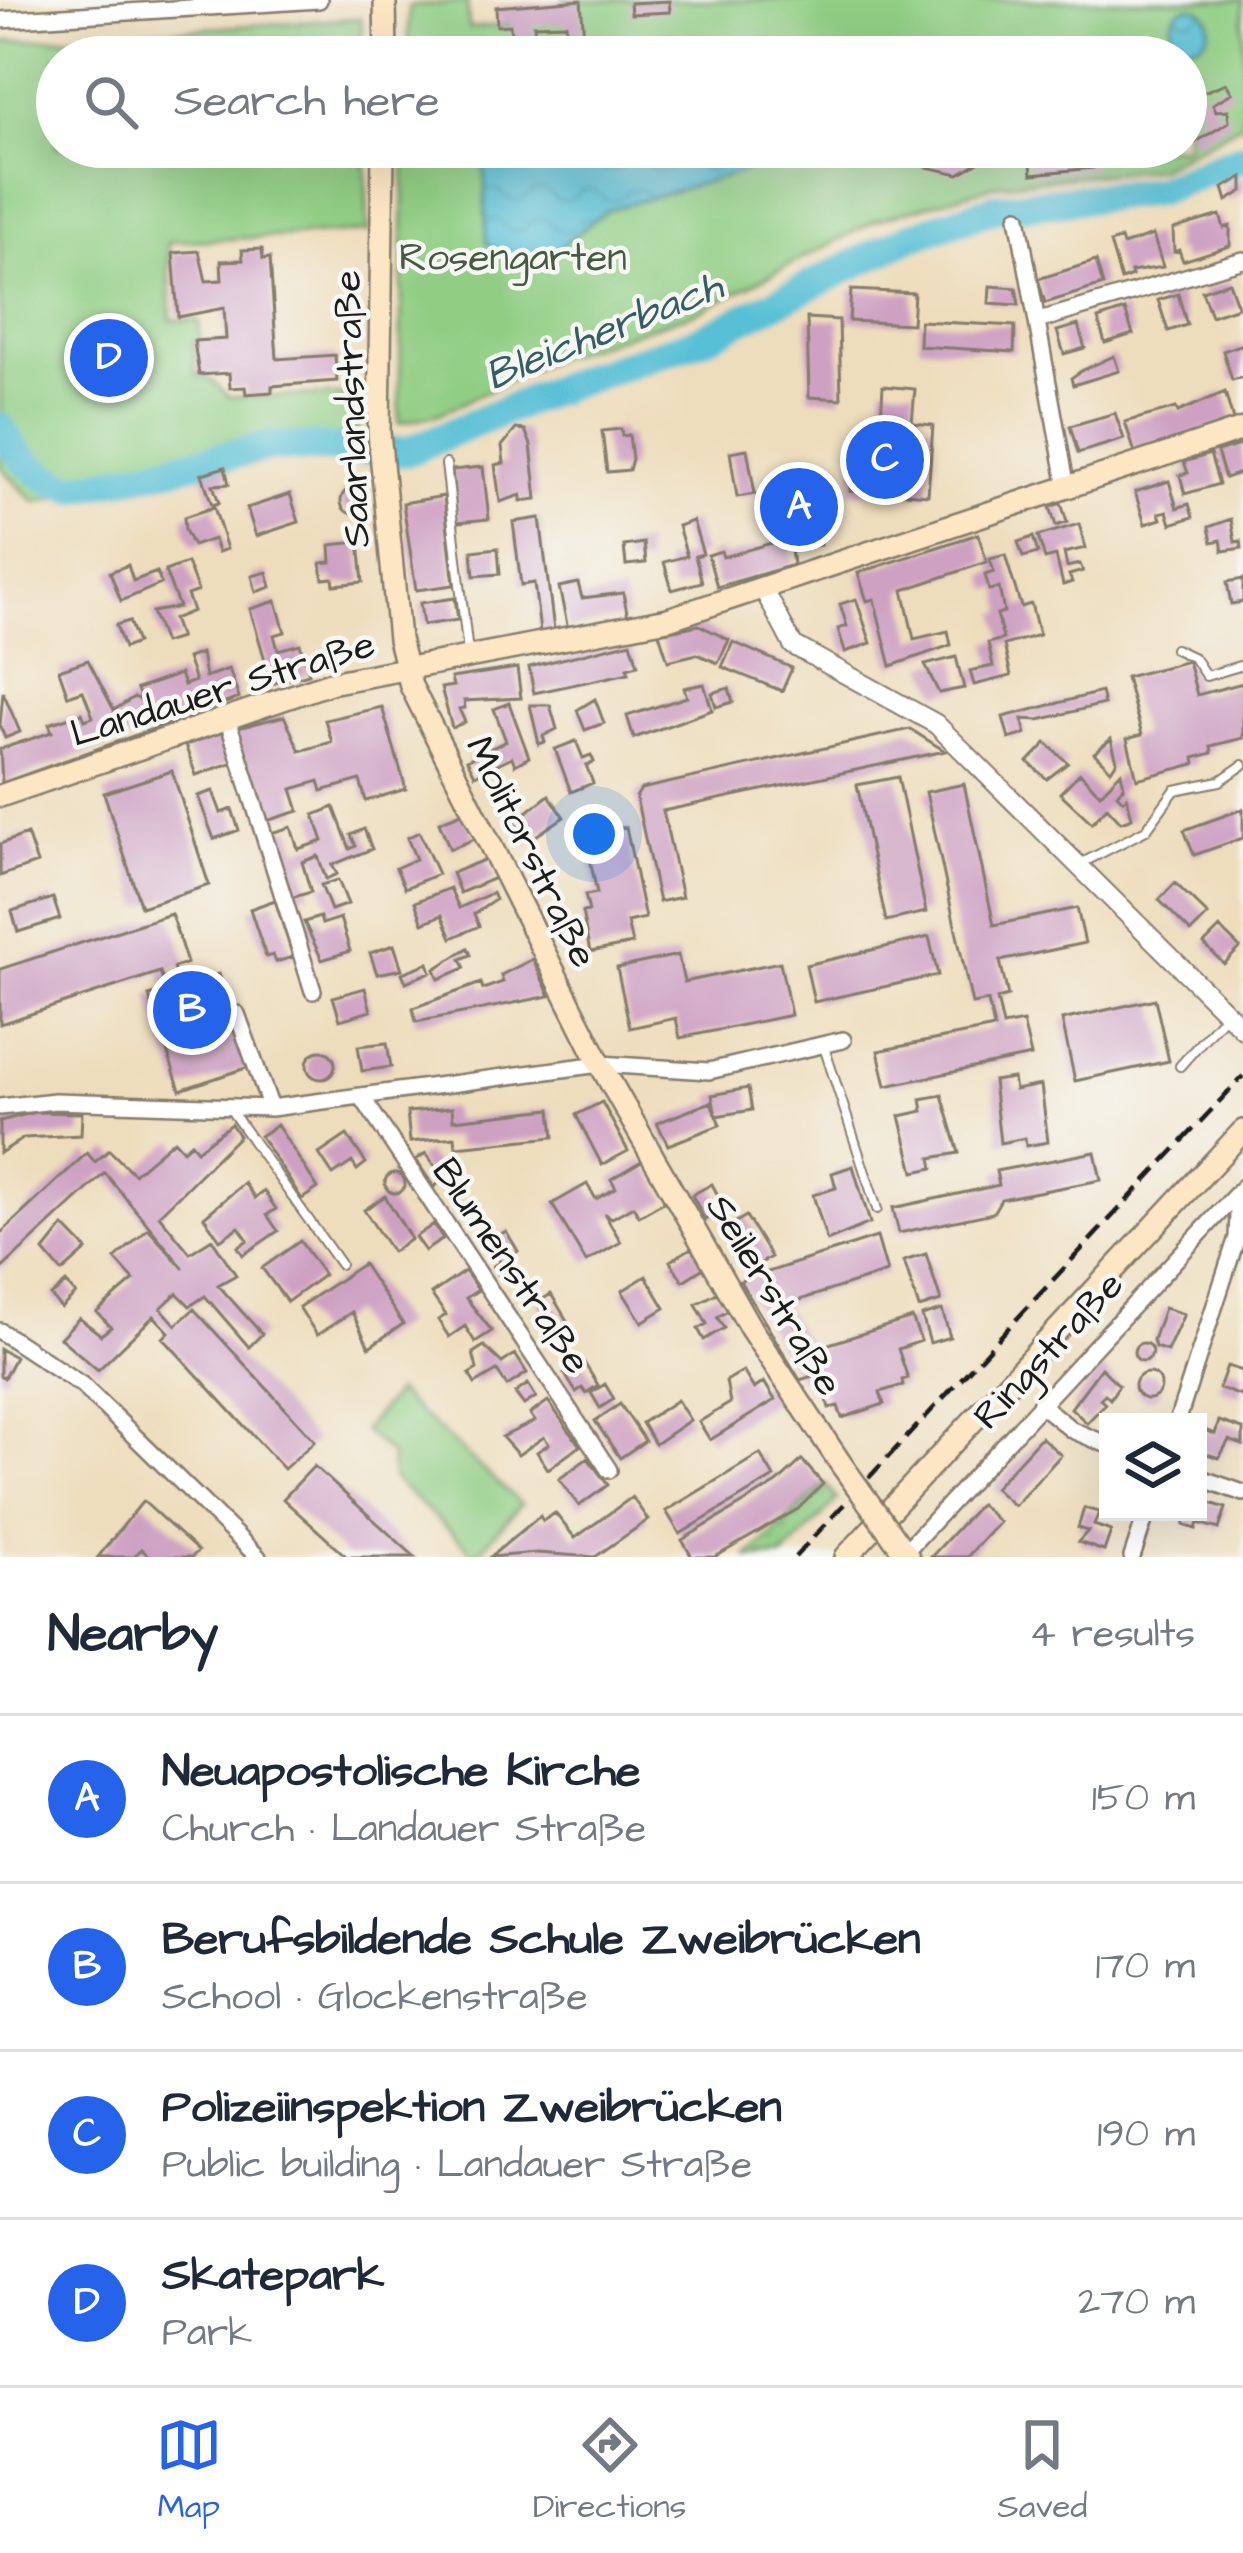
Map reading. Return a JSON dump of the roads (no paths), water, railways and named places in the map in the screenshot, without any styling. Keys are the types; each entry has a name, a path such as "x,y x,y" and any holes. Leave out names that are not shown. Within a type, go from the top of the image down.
{"main road":[{"path":"385,0 386,36"},
{"name":"Saarlandstraße","path":"383,168 380,443 405,668"},
{"name":"Landauer Straße","path":"0,796 330,683 596,636 764,590 1243,429"},
{"name":"Molitorstraße","path":"405,668 601,1064"},
{"name":"Seilerstraße","path":"601,1064 752,1328 902,1551"},
{"path":"845,1557 1243,1131"}],"street":[{"path":"0,20 319,0"},
{"path":"1018,217 1067,488"},
{"path":"1040,320 1242,263"},
{"path":"764,590 793,645 936,724 1243,1029"},
{"path":"226,718 313,991"},
{"path":"238,1014 271,1108"},
{"path":"0,1107 55,1100 271,1108 601,1064 709,1071 843,1040"},
{"name":"Blumenstraße","path":"362,1096 609,1469"},
{"path":"1180,1413 1238,1238 1241,1189"},
{"name":"Ringstraße","path":"902,1551 1241,1189"},
{"path":"0,1330 82,1385 258,1557"},
{"path":"1040,1404 1072,1430 1099,1441"},
{"path":"1207,1480 1243,1493"},
{"path":"1132,1557 1144,1521"}],"lane":[{"path":"446,464 468,658"},
{"path":"1175,649 1194,658 1206,676 1243,665"},
{"path":"1080,864 1146,830 1175,790 1220,781 1243,765"},
{"path":"1180,1066 1227,1013"},
{"path":"823,1045 877,1209"},
{"path":"229,1107 340,1264"}],"water":[{"path":"1184,9 1198,9 1208,19 1206,36 1174,33 1174,19"},
{"path":"484,168 756,168 607,210 532,269 512,264 486,242"}],"waterway":[{"name":"Bleicherbach","path":"0,427 31,465 75,488 271,446 406,452 568,384 701,339 912,236 995,208 1156,191 1243,157"}],"railway":[{"path":"795,1557 1243,1076"}],"place":[{"name":"Skatepark","path":"109,358"},
{"name":"Polizeiinspektion Zweibrücken","path":"885,460"},
{"name":"Neuapostolische Kirche","path":"799,507"},
{"name":"Berufsbildende Schule Zweibrücken","path":"192,1010"}],"park label":[{"name":"Rosengarten","path":"513,256"}]}
